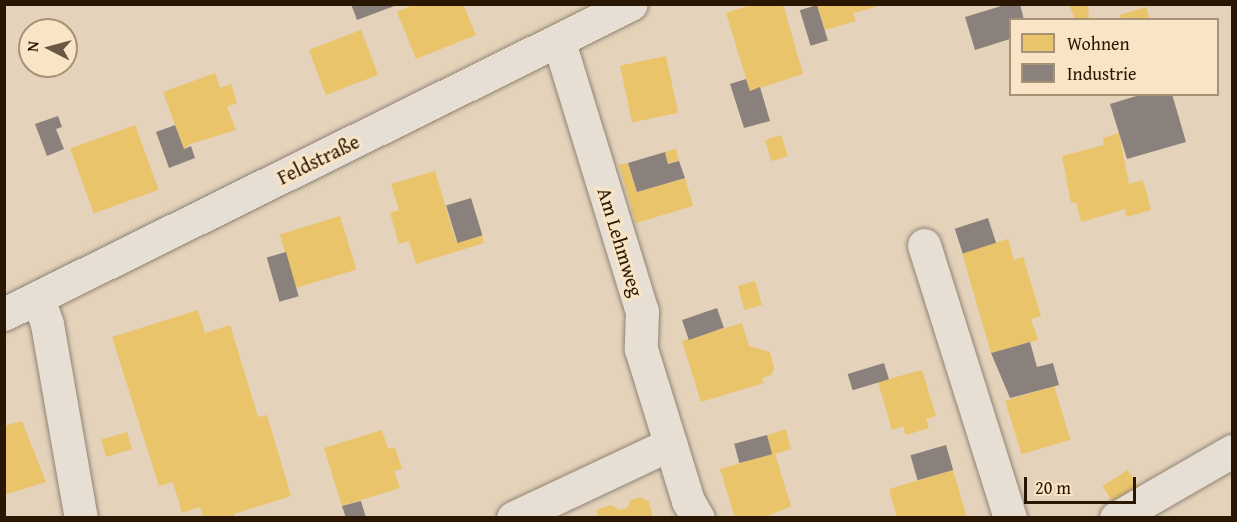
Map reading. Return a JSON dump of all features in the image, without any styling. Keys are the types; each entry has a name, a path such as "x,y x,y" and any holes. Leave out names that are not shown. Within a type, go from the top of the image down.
{"street":[{"name":"Feldstraße","path":"4,314 559,42 631,4"},
{"name":"Am Lehmweg","path":"559,42 642,311 641,349 688,501 698,518"},
{"path":"924,245 1010,518"},
{"path":"38,298 47,324 81,518"},
{"path":"513,518 670,444"},
{"path":"1116,518 1233,451"}],"building: Wohnen":[{"path":"415,4 463,4 476,35 416,59 397,12"},
{"path":"754,4 783,4 803,74 750,91 726,13"},
{"path":"817,4 876,4 876,7 853,13 856,21 825,30"},
{"path":"1069,4 1088,4 1089,18 1074,18"},
{"path":"1146,7 1149,18 1121,18 1120,15"},
{"path":"361,30 378,75 326,95 309,50"},
{"path":"666,56 678,113 632,123 620,66"},
{"path":"215,73 220,88 231,84 237,103 227,107 236,130 190,144 184,149 163,92"},
{"path":"135,125 159,190 94,213 70,149"},
{"path":"1119,133 1129,184 1143,180 1151,210 1126,217 1125,209 1081,222 1076,202 1071,203 1062,156 1104,145 1103,138"},
{"path":"781,135 788,156 772,161 765,140"},
{"path":"676,149 679,161 668,163 665,152"},
{"path":"628,163 637,192 685,178 693,206 636,223 619,165"},
{"path":"435,171 456,242 482,235 484,243 416,264 409,241 399,244 390,213 399,210 391,184"},
{"path":"340,216 356,270 296,288 280,234"},
{"path":"1008,239 1014,260 1023,257 1041,316 1031,319 1038,340 991,353 962,253"},
{"path":"755,281 762,305 745,310 738,286"},
{"path":"198,310 205,333 230,325 258,417 267,415 291,496 234,514 235,518 203,518 200,507 182,513 173,482 159,486 112,337"},
{"path":"742,323 749,346 770,352 774,368 771,375 762,378 764,383 701,402 682,341"},
{"path":"922,370 936,416 926,419 929,428 906,435 903,426 892,430 878,382"},
{"path":"1054,386 1070,440 1022,454 1005,401"},
{"path":"22,421 46,482 4,495 4,426"},
{"path":"786,429 791,449 775,454 791,506 763,518 735,518 720,469 772,454 767,435"},
{"path":"382,430 388,449 395,447 402,469 394,471 400,488 342,506 324,448"},
{"path":"127,432 132,449 106,457 101,439"},
{"path":"953,470 967,518 897,518 889,489"},
{"path":"1128,470 1141,491 1116,507 1103,486"},
{"path":"640,497 649,502 653,518 598,518 596,510 611,505 620,510 627,508 631,500"}],"building: Industrie":[{"path":"351,4 397,4 397,5 357,20"},
{"path":"1008,4 1020,4 1024,18 1009,18 1009,39 975,50 965,17"},
{"path":"817,5 828,40 811,46 800,10"},
{"path":"746,79 750,91 760,87 770,121 744,128 730,84"},
{"path":"1136,96 1173,96 1186,142 1127,159 1110,104"},
{"path":"58,116 62,127 56,129 64,149 47,156 35,124"},
{"path":"175,125 184,149 191,146 195,158 169,168 156,132"},
{"path":"665,152 668,164 679,161 685,178 637,192 628,163"},
{"path":"471,198 482,235 458,243 446,206"},
{"path":"988,218 996,243 963,254 955,229"},
{"path":"286,252 299,296 279,302 267,258"},
{"path":"717,308 724,328 689,340 682,320"},
{"path":"1030,342 1037,367 1053,363 1059,385 1010,398 991,353"},
{"path":"884,363 889,379 853,390 848,374"},
{"path":"767,435 772,454 739,463 734,444"},
{"path":"946,445 953,470 918,480 910,455"},
{"path":"361,501 366,518 346,518 342,506"}]}
